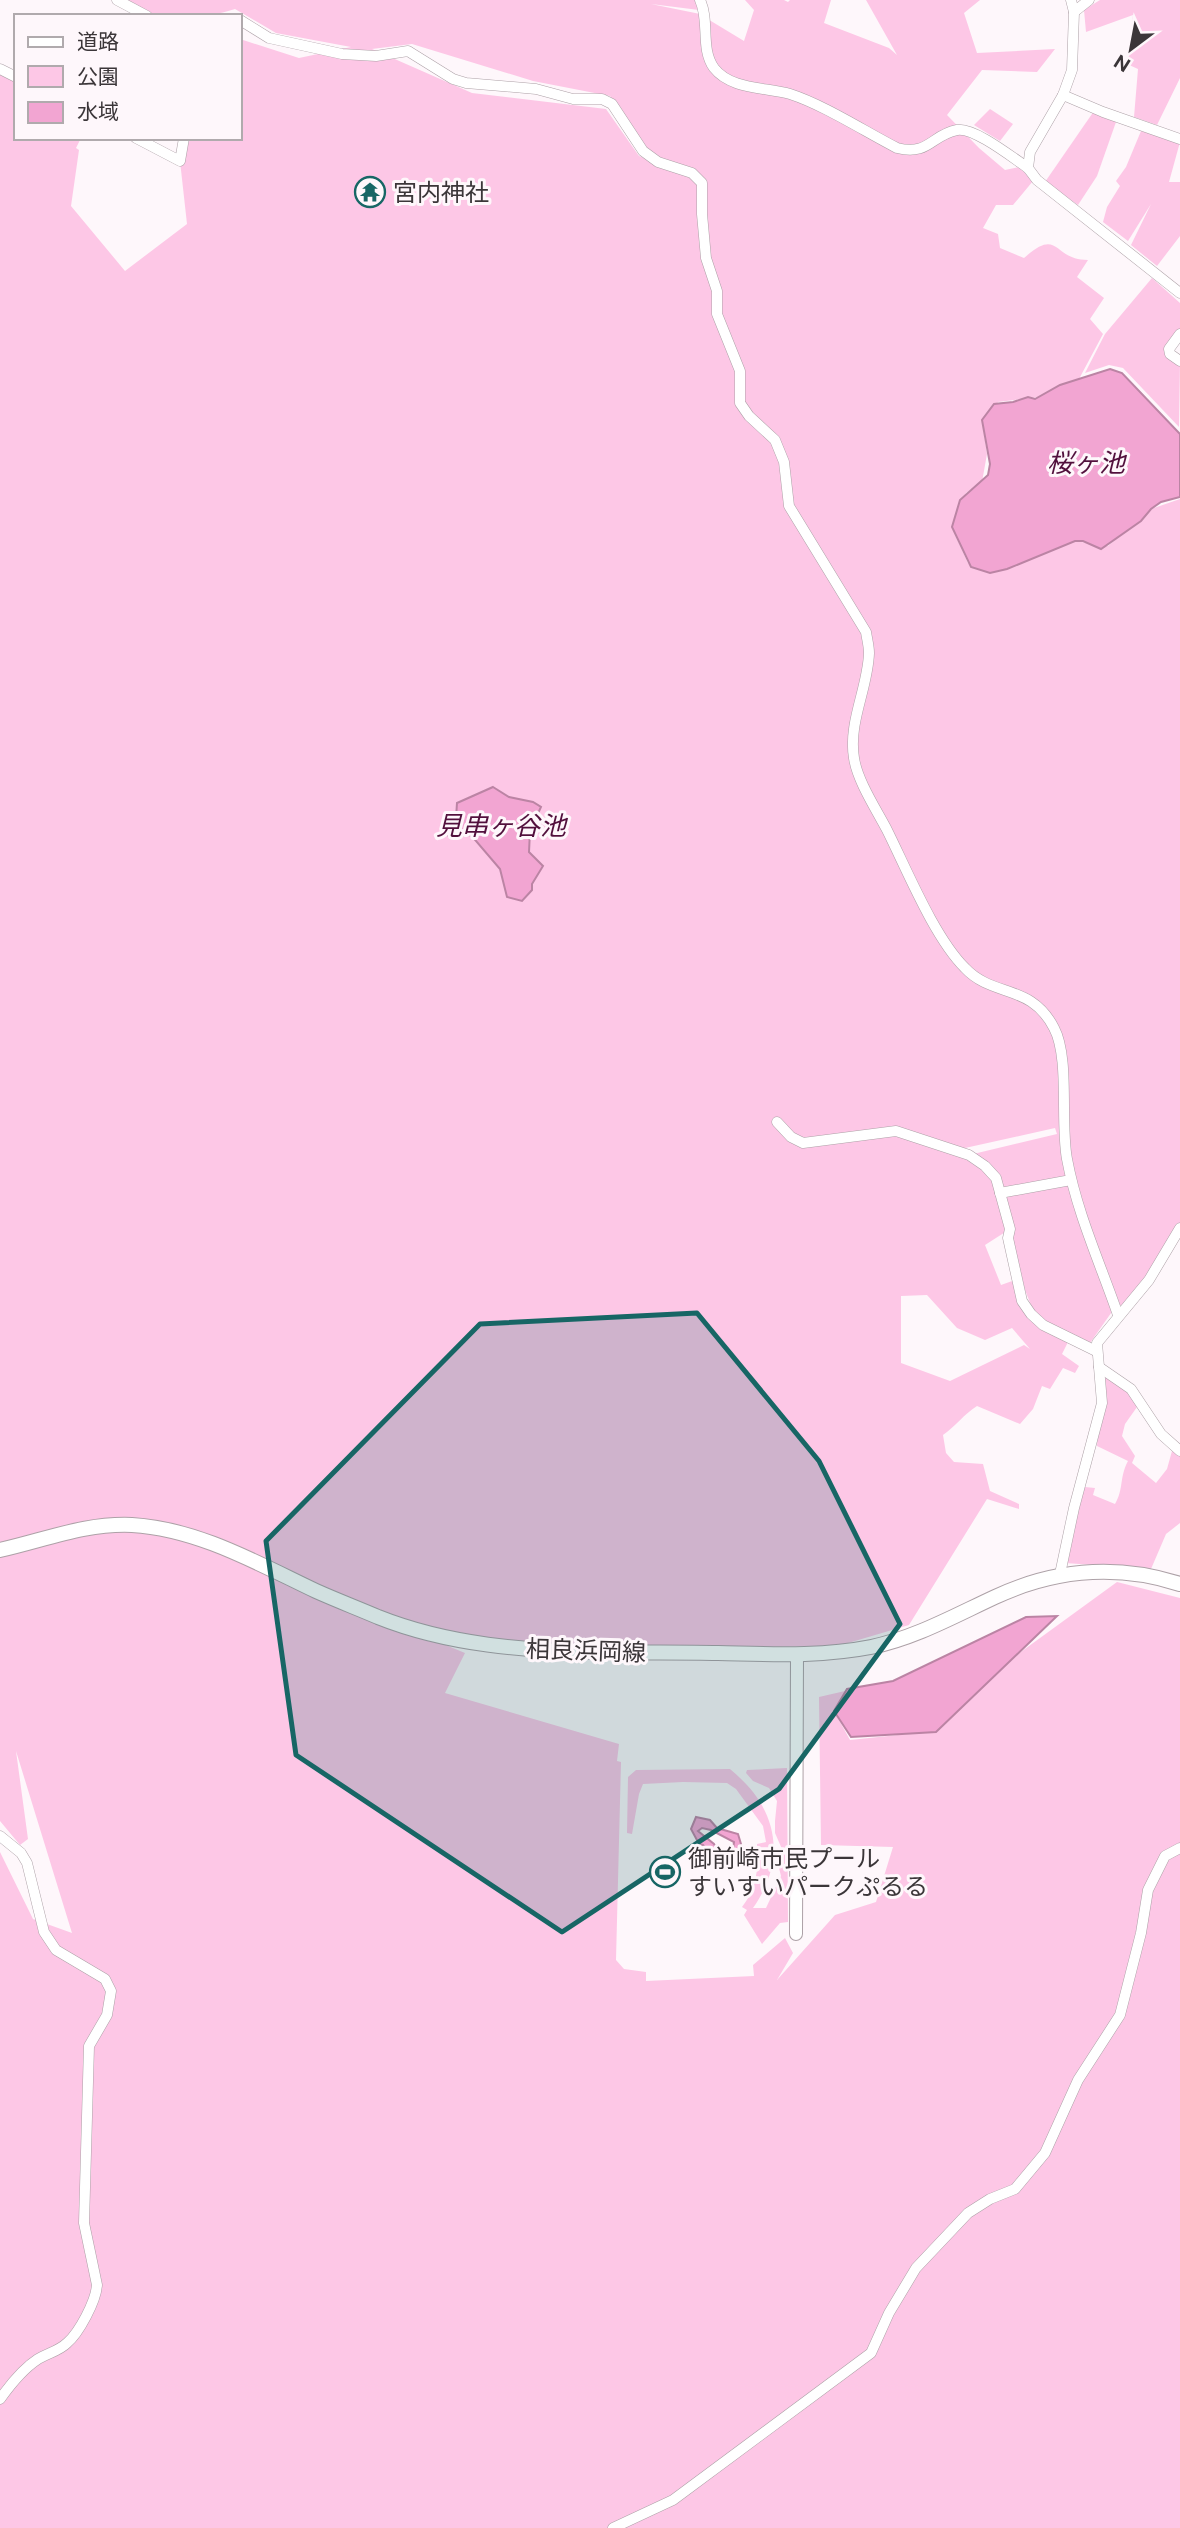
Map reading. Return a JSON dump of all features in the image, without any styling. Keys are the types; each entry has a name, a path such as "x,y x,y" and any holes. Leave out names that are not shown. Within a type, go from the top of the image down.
{"main road":[{"name":"相良浜岡線","path":"0,1550 93,1526 145,1527 193,1536 382,1618 426,1632 528,1649 832,1653 895,1641 916,1634 999,1595 1059,1574 1104,1570 1148,1575 1180,1584"}],"street":[{"path":"117,0 143,14"},
{"path":"700,0 706,18 708,57 715,69 729,80 790,94 897,148 911,152 920,150 956,130 966,130 1028,168 1037,180 1180,293"},
{"path":"1028,168 1030,152 1063,95 1072,70 1074,12 1071,0"},
{"path":"1074,12 1089,0"},
{"path":"242,21 269,38 342,54 376,56 408,51 453,79 466,83 536,89 573,99 603,99 612,104 643,151 658,162 692,173 702,183 706,258 717,291 717,314 740,371 740,403 749,416 775,440 784,462 789,506 866,632 869,653 854,730 854,758 866,788 954,955 977,979 991,986 1013,991 1031,1001 1055,1029 1061,1045 1063,1126 1071,1180 1080,1213 1118,1315"},
{"path":"1063,95 1180,139"},
{"path":"140,140 180,161 184,140"},
{"path":"1180,334 1169,349 1170,354 1180,361"},
{"path":"777,1122 791,1137 803,1143 896,1131 969,1155 985,1166 996,1178 1010,1228 1008,1238 1021,1301 1044,1325 1096,1351"},
{"path":"1000,1193 1071,1180"},
{"path":"1059,1574 1102,1403 1096,1351 1101,1337 1149,1280 1180,1228"},
{"path":"1099,1367 1131,1389 1161,1434 1180,1451"},
{"path":"796,1934 797,1654"},
{"path":"0,1836 21,1853 27,1863 44,1932 49,1942 56,1950 105,1979 111,1991 107,2015 89,2046 84,2223 97,2285 96,2295 68,2343 37,2359 0,2399"},
{"path":"613,2528 673,2500 872,2353 889,2313 916,2268 968,2213 990,2199 1015,2189 1045,2153 1079,2080 1120,2015 1141,1933 1148,1889 1165,1856 1180,1848"}],"highlighted area":[{"path":"697,1313 819,1461 900,1624 779,1789 562,1932 296,1755 266,1541 480,1324"}],"green space":[{"path":"124,0 704,0 699,10 651,4 705,15 744,41 754,10 745,0 831,0 824,23 889,48 897,55 866,0 980,0 964,13 977,53 1055,49 1037,72 982,70 947,115 1005,170 1019,167 1033,181 1013,205 996,205 983,228 998,234 1000,248 1024,258 1044,245 1051,245 1076,259 1088,260 1077,277 1104,298 1090,319 1103,334 1079,379 1060,385 1040,397 998,402 983,426 987,454 982,482 966,493 952,528 968,563 990,573 1075,541 1108,546 1151,509 1180,499 1180,1226 1166,1252 1127,1304 1116,1306 1090,1343 1036,1318 1025,1290 1010,1229 985,1245 1001,1285 1015,1280 1034,1318 1047,1330 1068,1342 1062,1354 1079,1366 1075,1373 1063,1368 1050,1389 1042,1386 1033,1409 1020,1424 977,1406 943,1435 946,1453 954,1462 983,1464 990,1491 1019,1504 1019,1509 987,1499 909,1625 838,1646 627,1649 484,1644 373,1615 465,1653 445,1693 619,1744 617,1761 621,1762 616,1960 624,1969 646,1972 646,1981 754,1976 753,1965 785,1938 793,1953 777,1980 835,1915 876,1902 893,1847 821,1845 819,1697 845,1691 834,1711 850,1740 936,1731 1018,1654 1117,1582 1180,1598 1180,2528 0,2528 0,1852 33,1919 72,1933 16,1751 28,1839 20,1845 0,1821 0,73 14,80 14,140 80,140 76,148 79,150 71,206 125,271 187,224 180,161 184,140 242,140 242,40 299,58 351,47 276,33 235,9 215,14 150,13","holes":["412,44 533,81 610,96 646,153 682,172 639,156 606,109 472,93 372,49","1055,1128 1057,1134 969,1155 956,1150","927,1295 957,1328 985,1340 1012,1328 1030,1349 1024,1345 950,1381 901,1363 901,1296"]},
{"path":"1100,0 1180,0 1180,78 1157,125 1134,117 1138,69 1127,64 1133,15 1086,32 1084,10"},
{"path":"990,109 1013,124 1000,141 974,125"},
{"path":"1094,111 1116,122 1097,176 1078,205 1045,182"},
{"path":"1141,131 1180,142 1169,182 1180,182 1180,236 1157,266 1131,245 1151,204 1128,241 1103,222 1107,207 1120,186 1116,181 1126,167"},
{"path":"1152,278 1180,303 1180,333 1170,349 1180,362 1179,427 1123,368 1109,365 1085,373 1105,334"},
{"path":"1104,1372 1131,1392 1137,1407 1125,1424 1122,1436 1135,1456 1132,1463 1156,1483 1167,1469 1172,1451 1180,1453 1180,1523 1166,1534 1151,1569 1065,1563 1072,1528 1085,1487 1095,1488 1093,1495 1115,1504 1128,1461 1097,1446 1101,1376"},
{"path":"787,1768 788,1922 780,1923 762,1944 744,1915 747,1910 742,1907 756,1877 757,1844 766,1842 763,1826 736,1789 727,1783 643,1784 632,1834 627,1833 628,1777 636,1770 730,1769 742,1780 762,1806 773,1835 772,1865 762,1894 753,1908 766,1908 781,1876 778,1864 782,1849 775,1833 777,1801 769,1788 753,1781 746,1773 747,1770"}],"water":[{"name":"桜ヶ池","path":"1110,369 1122,373 1180,434 1180,497 1161,502 1141,521 1101,549 1083,541 1075,541 1007,569 990,573 971,567 952,527 960,500 988,475 990,464 982,420 994,404 1028,397 1035,399 1060,385"},
{"name":"見串ヶ谷池","path":"493,787 509,797 533,802 541,807 530,831 529,852 543,866 532,884 532,890 522,901 507,897 500,869 471,835 447,835 456,818 457,803"},
{"path":"1057,1616 936,1732 851,1737 834,1711 847,1689 893,1681 1026,1617"},
{"path":"696,1817 710,1820 717,1828 738,1834 741,1844 736,1856 718,1861 721,1855 733,1849 734,1842 711,1830 702,1828 698,1831 714,1844 719,1853 715,1859 699,1844 691,1829"}],"place":[{"name":"宮内神社","path":"370,192"},
{"name":"御前崎市民プール すいすいパークぷるる","path":"665,1872"}]}
